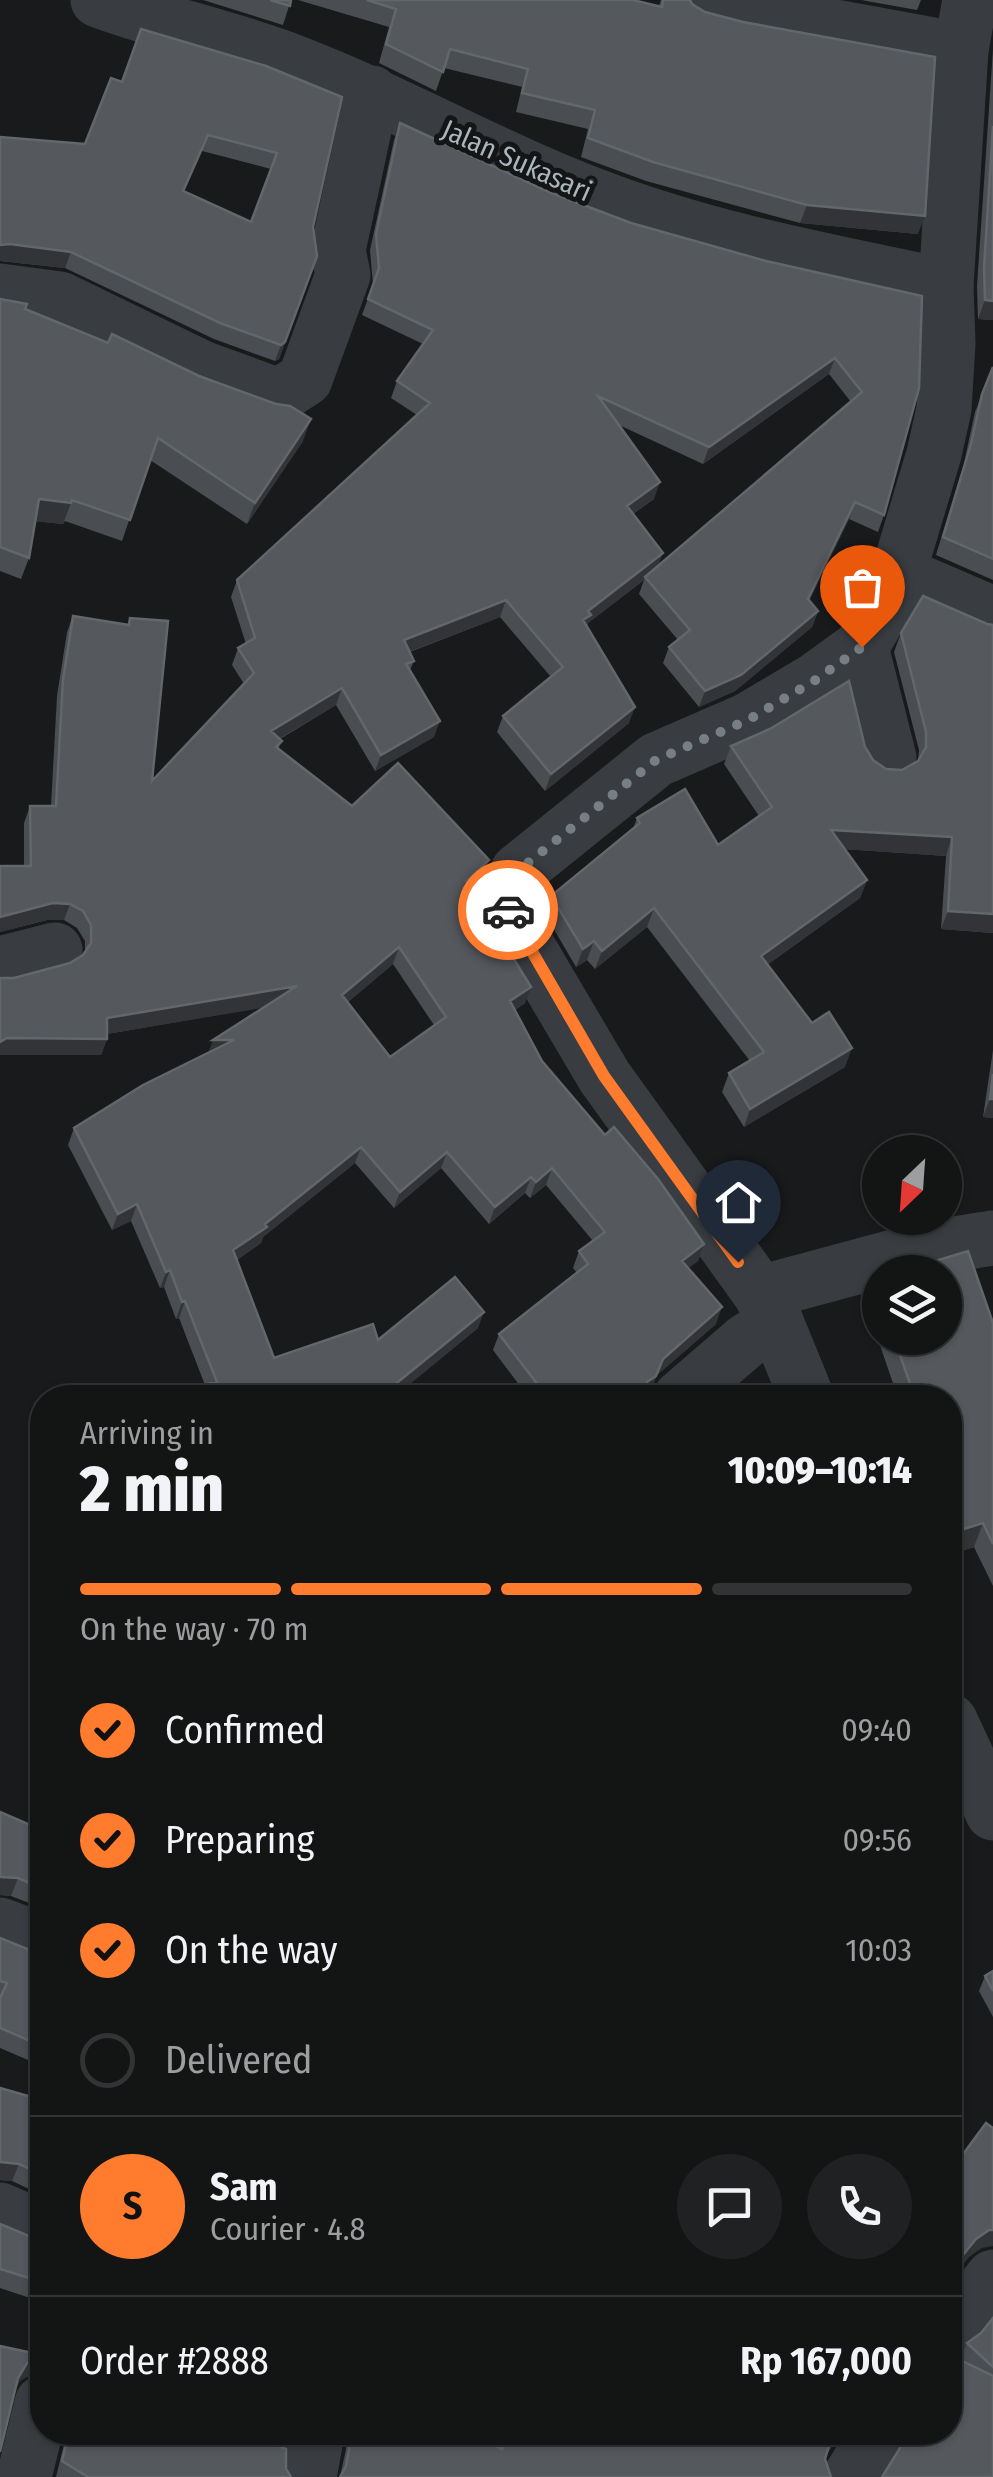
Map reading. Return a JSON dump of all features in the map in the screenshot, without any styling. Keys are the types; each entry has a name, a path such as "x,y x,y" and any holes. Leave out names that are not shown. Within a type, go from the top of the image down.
{"street":[{"path":"708,0 742,10 966,25 946,286 944,408 934,454 892,594 862,647 748,720 656,760 518,871 508,904 509,914 604,1076 768,1308 801,1385"},
{"name":"Jalan Sukasari","path":"109,2 288,60 372,93 574,187 674,224 946,286"},
{"path":"0,291 60,299 202,368 279,396 305,379 343,275 338,250 372,93"},
{"path":"898,574 993,614"},
{"path":"862,647 889,758"},
{"path":"0,964 55,950"},
{"path":"695,1385 746,1342 768,1308 923,1249 993,1238"},
{"path":"962,1747 993,1813"},
{"path":"0,1925 30,1936"},
{"path":"0,2210 30,2223"},
{"path":"962,2316 993,2277"},
{"path":"24,2477 32,2445"},
{"path":"309,2477 315,2445"},
{"path":"850,2477 870,2445"}],"building":[{"path":"270,0 291,0 290,6"},
{"path":"367,0 633,0 662,7 663,0 690,0 705,12 743,22 935,57 925,216 807,205 653,162 588,138 595,110 522,93 528,69 450,49 443,72 386,44 396,9"},
{"path":"141,29 266,66 342,97 313,227 317,256 281,345 220,323 71,252 0,245 0,137 85,144 111,78 122,82","holes":["208,135 277,153 251,222 183,191"]},
{"path":"400,123 549,192 631,223 766,261 922,296 919,388 884,515 855,502 808,599 818,611 741,675 705,691 669,647 690,630 645,577 862,392 835,358 709,447 598,396 660,482 627,506 663,553 588,611 591,615 583,620 635,707 551,774 503,716 563,667 506,600 404,640 414,661 406,664 440,721 381,755 342,688 271,731 282,741 276,747 352,806 398,763 489,860 466,881 531,987 510,1001 542,1061 605,1135 614,1127 658,1179 704,1244 682,1261 722,1307 663,1359 649,1385 538,1385 499,1334 588,1264 579,1251 605,1232 552,1168 536,1182 531,1177 495,1207 447,1152 400,1192 361,1147 265,1224 267,1227 233,1250 274,1358 373,1324 378,1340 455,1277 484,1312 394,1385 202,1385 217,1382 170,1270 166,1272 137,1204 118,1214 74,1128 143,1085 234,1040 213,1040 297,986 107,1018 107,1039 7,1038 0,1042 0,978 70,963 83,955 91,943 91,925 83,911 70,904 53,903 0,917 0,866 31,866 30,806 56,806 63,680 73,616 129,625 130,618 168,621 152,781 254,673 238,648 255,638 237,580 430,403 397,381 433,330 368,299 379,268 376,234","holes":["399,947 446,1017 390,1057 342,995"]},
{"path":"993,126 993,301 985,300 984,268"},
{"path":"0,299 27,304 25,309 108,343 112,334 199,376 290,406 311,419 255,503 158,438 130,520 72,500 71,503 39,499 29,558 0,547"},
{"path":"993,367 993,559 943,537"},
{"path":"923,596 993,625 993,914 948,911 952,837 831,830 867,880 761,956 812,1023 829,1012 852,1048 750,1109 729,1073 764,1052 654,908 602,951 594,941 583,949 551,896 640,823 637,818 685,789 718,845 772,807 731,746 770,729 849,681 865,747 873,760 886,769 902,770 918,761 926,747 926,732 901,633"},
{"path":"968,1251 993,1323 993,1544 983,1523 962,1530 962,1385 910,1385 900,1355 962,1355 962,1255 955,1255"},
{"path":"0,1812 30,1825 30,1883 0,1877"},
{"path":"0,1938 30,1950 30,2041 0,2028 0,1998 7,1983 0,1981"},
{"path":"993,1971 993,1991 985,1976"},
{"path":"0,2088 30,2097 30,2169 0,2162"},
{"path":"986,2123 993,2128 993,2230 976,2239 962,2256 962,2156"},
{"path":"0,2224 30,2236 30,2278 0,2269"},
{"path":"993,2318 993,2367 967,2343"},
{"path":"0,2346 30,2352 30,2361 18,2378 0,2452"},
{"path":"962,2361 993,2376 993,2477 882,2477 902,2445 962,2445"},
{"path":"66,2445 277,2445 286,2449 286,2469 291,2477 88,2477 62,2461"},
{"path":"350,2445 493,2445 502,2449 504,2445 829,2445 825,2459 831,2477 340,2477"}],"way so far":[{"path":"508,910 518,871 656,760 748,720 862,647"}],"route":[{"path":"508,910 604,1076 738,1262"}]}
